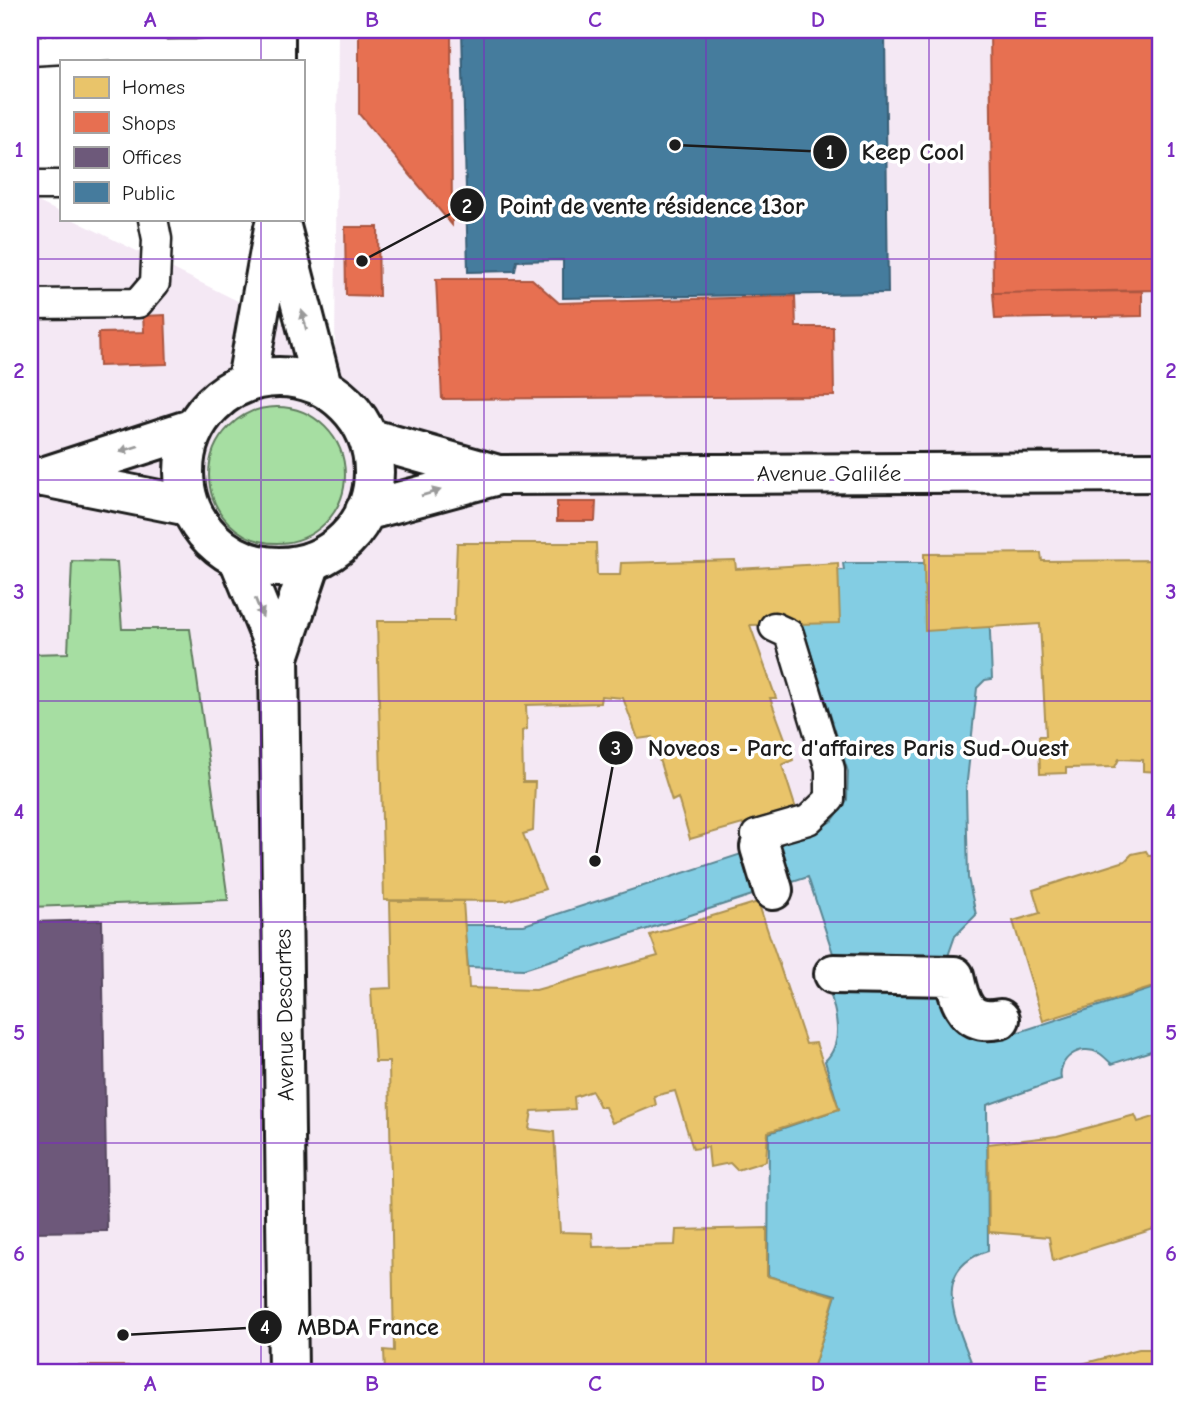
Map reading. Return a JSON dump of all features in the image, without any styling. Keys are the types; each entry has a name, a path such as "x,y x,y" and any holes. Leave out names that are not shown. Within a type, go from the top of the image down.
{"main road":[{"path":"247,382 277,220"},
{"path":"277,220 322,386"},
{"path":"272,377 297,378 322,386 349,408 368,438 373,462 373,487 365,511 352,533 334,550 312,562 288,567 263,566 239,559 218,546 201,528 189,506 184,480 185,453 194,428 207,408 225,393 247,382 272,377"},
{"path":"37,477 194,428"},
{"name":"Avenue Galilée","path":"368,438 498,475"},
{"name":"Avenue Galilée","path":"365,511 498,475 1160,472"},
{"path":"37,477 189,506"},
{"name":"Avenue Descartes","path":"239,559 279,657"},
{"name":"Avenue Descartes","path":"288,1372 279,657 312,562"},
{"path":"758,841 773,890"},
{"path":"834,974 954,976 958,997 969,1014 984,1022 1000,1019"}],"lane":[{"path":"127,58 155,30"},
{"path":"127,58 198,54 275,45"},
{"path":"30,51 116,46 127,58"},
{"path":"30,185 60,185"},
{"path":"30,304 138,303 155,283 158,239 153,220"},
{"path":"758,841 808,820 830,799 830,769 789,634 774,627"}],"shaded area":[{"path":"338,30 1160,30 1160,1372 30,1372 30,198 60,213 60,220 74,220 335,349"}],"green space":[{"path":"277,407 303,412 325,427 340,449 345,475 340,501 325,523 303,538 277,543 251,538 229,523 214,501 209,475 214,449 229,427 251,412"},
{"path":"72,561 117,562 122,629 190,629 228,900 30,907 30,654 68,653"}],"water":[{"path":"843,563 987,563 992,679 985,680 977,688 966,790 968,878 976,915 955,936 947,959 986,1034 1016,1033 1160,986 1160,1048 1112,1064 1099,1053 1084,1050 1066,1059 1061,1079 987,1105 988,1251 969,1260 957,1272 952,1286 956,1320 975,1372 812,1372 836,1295 768,1276 769,1133 839,1109 825,1061 834,1047 837,1030 831,996 845,990 808,877 524,969 468,967 464,925 524,925 818,829 833,820 847,800 848,772 803,628 789,572 844,570"}],"building: Homes":[{"path":"457,543 596,543 597,575 620,575 621,563 735,560 736,569 838,563 840,623 750,625 776,698 770,698 793,760 782,765 796,809 690,839 678,798 672,801 652,737 638,739 623,698 601,696 600,703 526,705 527,729 522,731 523,782 535,782 533,831 523,834 545,889 506,901 384,900 377,621 454,621"},
{"path":"1041,553 1042,561 1160,560 1160,772 1143,771 1143,760 1119,759 1115,767 1066,768 1066,773 1040,774 1039,736 1046,736 1040,624 925,631 924,554"},
{"path":"1146,851 1149,856 1160,855 1160,985 1043,1021 1013,921 1040,913 1033,890 1125,861 1132,854"},
{"path":"390,901 463,901 469,988 536,990 658,956 650,935 758,902 806,1044 816,1043 839,1109 768,1132 766,1161 737,1170 730,1163 710,1167 708,1147 693,1149 675,1091 654,1096 656,1105 612,1123 605,1107 600,1107 592,1091 574,1097 575,1109 532,1111 529,1129 554,1132 560,1232 592,1233 593,1247 675,1245 676,1230 767,1228 767,1276 835,1296 812,1372 759,1372 743,1368 740,1372 385,1372 384,1350 394,1351 389,1062 375,1062 371,989 392,988"},
{"path":"1135,1115 1138,1122 1160,1115 1160,1227 1053,1261 1049,1237 989,1232 988,1144 1057,1136"},
{"path":"1139,1349 1160,1349 1160,1372 1051,1372"}],"building: Shops":[{"path":"359,30 451,30 452,225 359,114"},
{"path":"990,30 1160,30 1160,290 993,293"},
{"path":"345,227 378,227 379,296 346,295"},
{"path":"436,279 532,279 559,303 795,296 796,327 833,327 834,396 442,399"},
{"path":"1142,291 1142,316 995,319 993,293"},
{"path":"165,315 167,364 99,366 98,333 144,332 143,316"},
{"path":"557,502 596,502 595,521 557,521"},
{"path":"30,1366 128,1366 128,1372 30,1372"}],"building: Offices":[{"path":"102,920 107,1231 30,1232 30,922"}],"building: Public":[{"path":"462,30 885,30 888,293 563,298 563,260 517,261 515,271 468,272"}],"place":[{"name":"Keep Cool","path":"675,145"},
{"name":"Point de vente résidence 13or","path":"362,261"},
{"name":"Noveos - Parc d'affaires Paris Sud-Ouest","path":"595,861"},
{"name":"MBDA France","path":"123,1335"}]}
